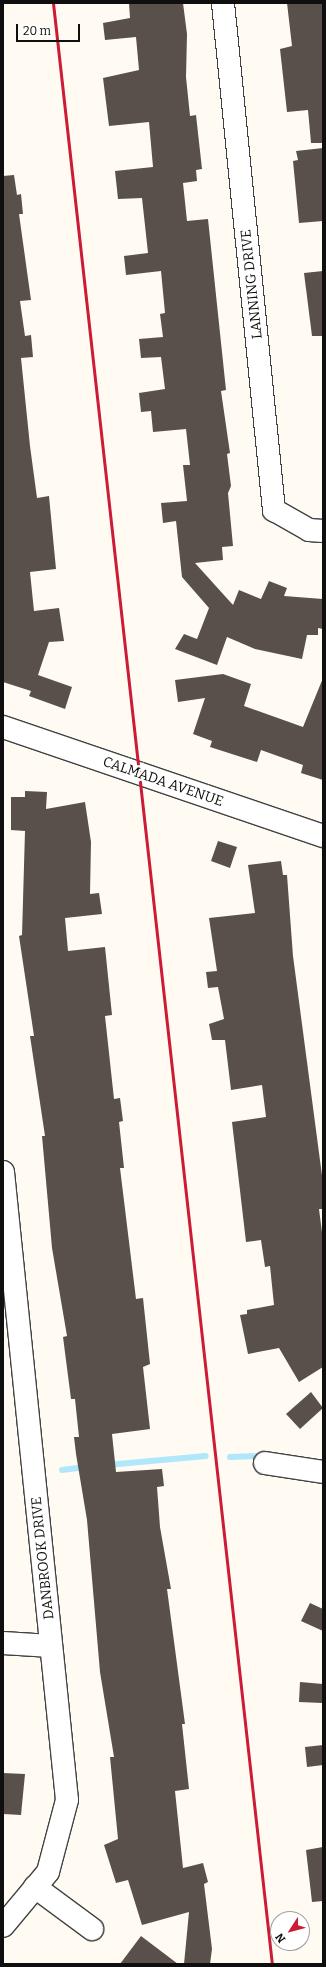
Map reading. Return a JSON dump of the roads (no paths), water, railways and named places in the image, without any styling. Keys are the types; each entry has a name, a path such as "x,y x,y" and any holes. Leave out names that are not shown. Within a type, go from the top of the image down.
{"street":[{"name":"LANNING DRIVE","path":"224,3 274,510 309,530 323,531"},
{"name":"CALMADA AVENUE","path":"3,727 323,836"},
{"name":"DANBROOK DRIVE","path":"3,1172 12,1340 51,1646 67,1800 48,1872 3,1926"},
{"path":"265,1463 323,1472"},
{"path":"3,1643 51,1646"},
{"path":"35,1888 92,1929"}],"waterway":[{"path":"107,1465 206,1456"},
{"path":"230,1457 264,1456"},
{"path":"62,1470 86,1467"}],"railway":[{"path":"53,3 272,1964"}]}
